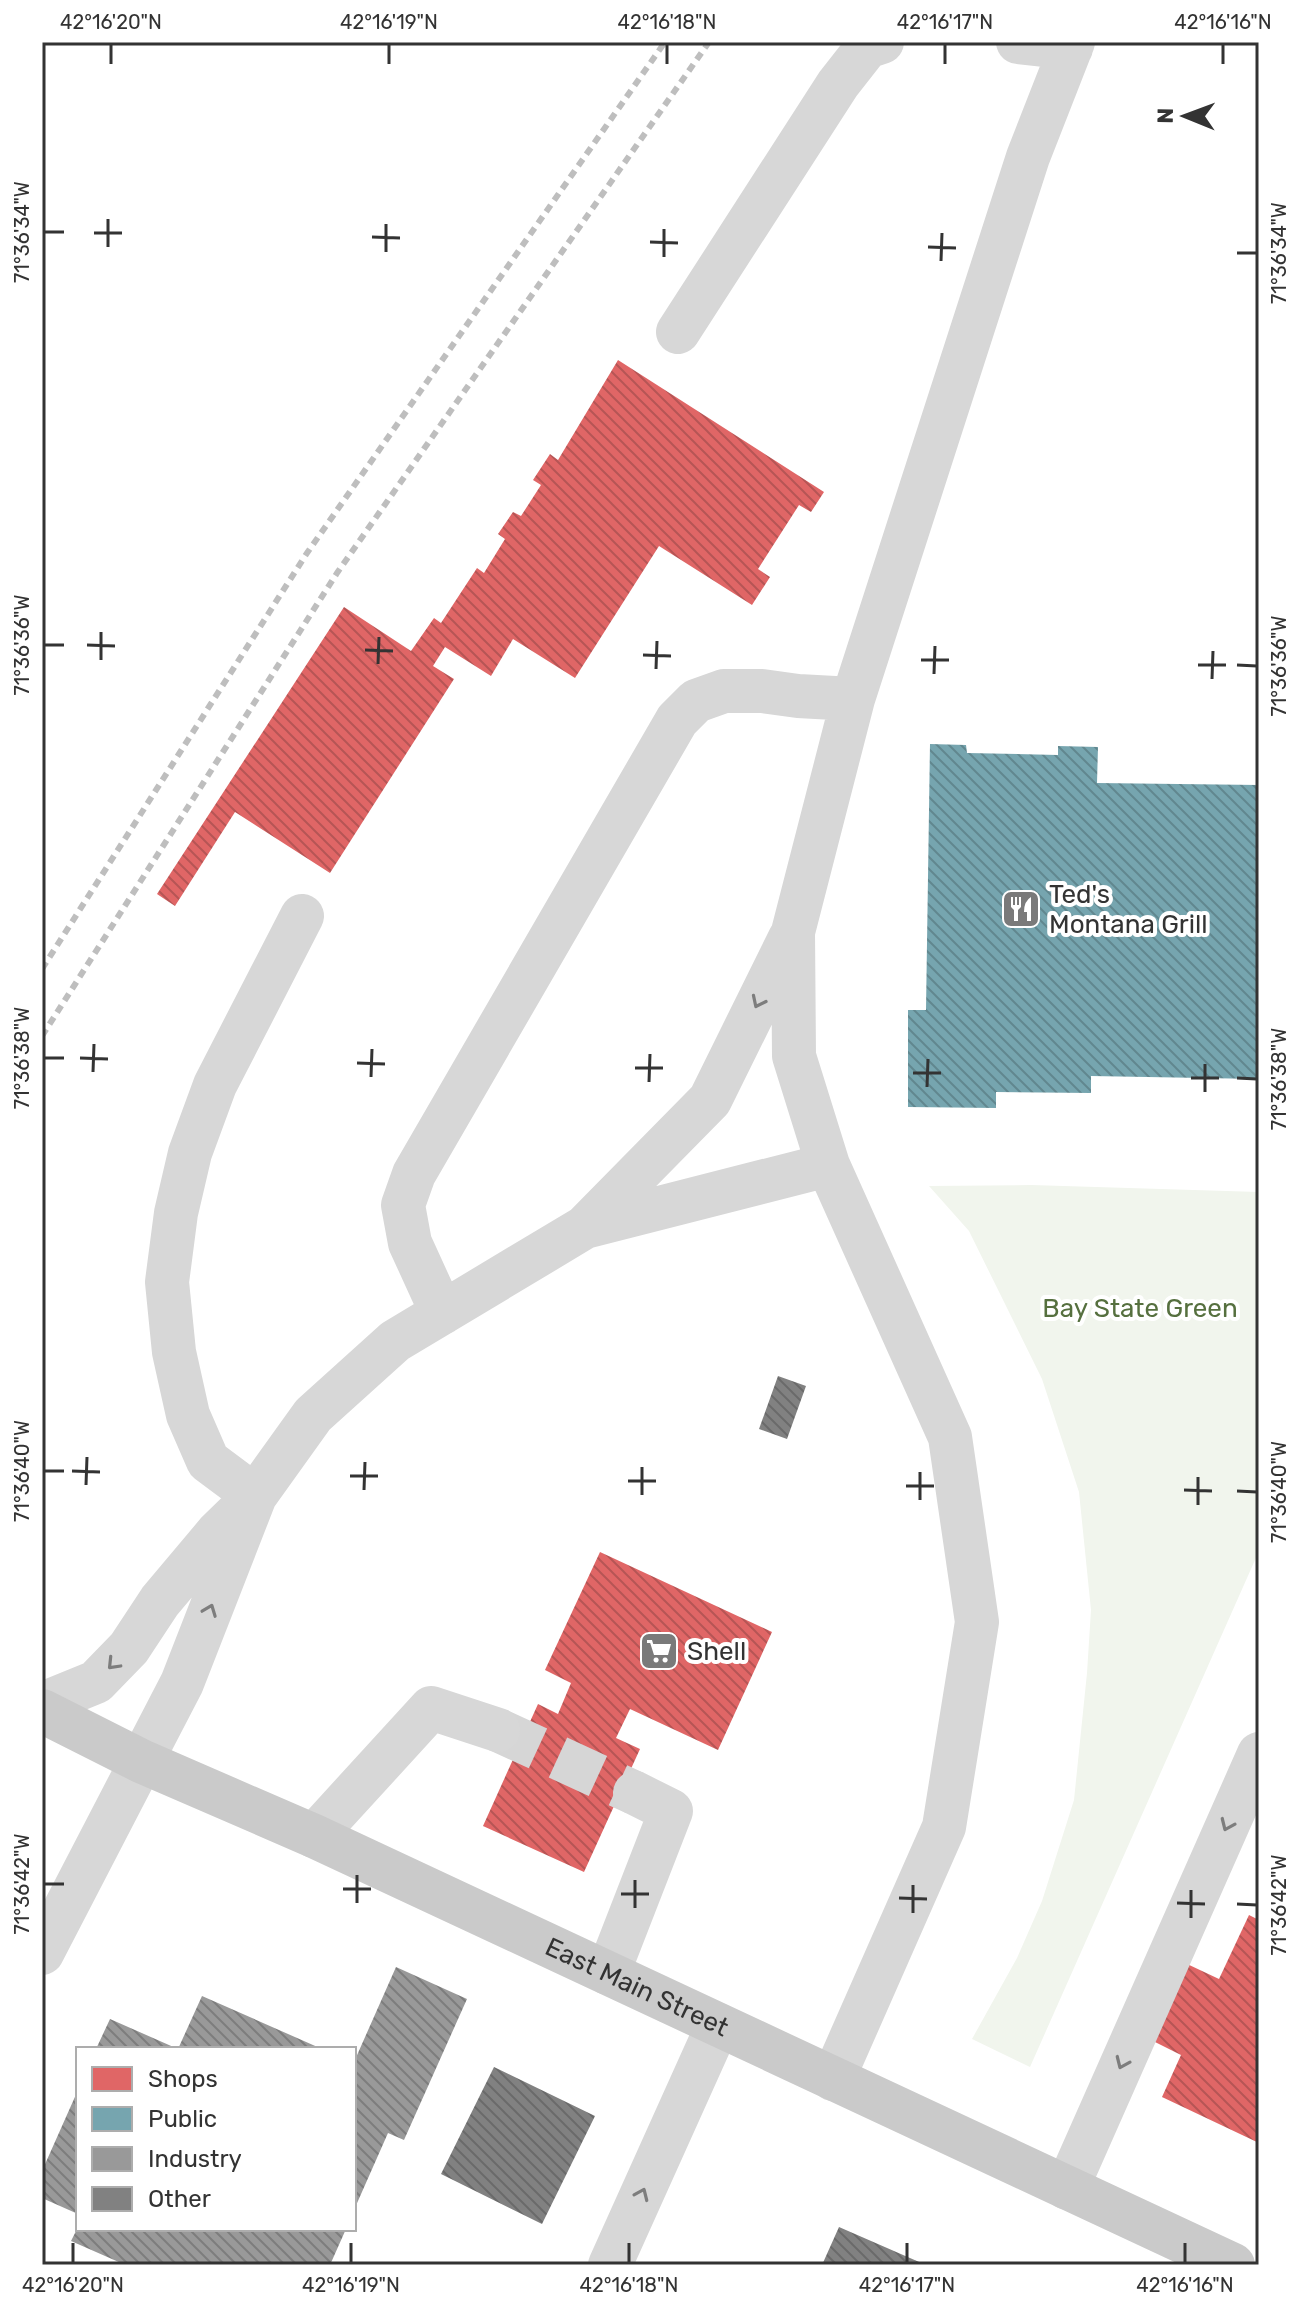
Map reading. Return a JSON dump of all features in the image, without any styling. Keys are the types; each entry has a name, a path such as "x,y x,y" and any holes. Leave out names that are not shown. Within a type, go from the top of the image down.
{"main road":[{"name":"East Main Street","path":"42,1711 141,1761 314,1836 1233,2265"}],"street":[{"path":"678,332 838,84 867,47 882,42"},
{"path":"42,1704 96,1682 129,1648 160,1601 218,1532 255,1496 313,1415 395,1341 585,1227 710,1100 793,932 853,699 1028,157 1072,45 1018,42"},
{"path":"442,1313 410,1243 403,1205 414,1174 677,720 696,701 724,691 853,699"},
{"path":"255,1496 208,1461 188,1415 174,1352 167,1282 176,1213 200,1125 215,1085 302,916"},
{"path":"793,932 794,1056 828,1165 950,1437 977,1622 944,1827 833,2079"},
{"path":"585,1227 828,1165"},
{"path":"44,1942 182,1683 255,1496"},
{"path":"314,1836 431,1708 498,1730"},
{"path":"1067,2188 1259,1754"},
{"path":"608,1973 671,1811 635,1793"},
{"path":"610,2265 718,2025"}],"green space":[{"name":"Bay State Green","path":"1031,1185 1259,1192 1259,1551 1030,2067 972,2039 1017,1958 1042,1901 1074,1800 1091,1610 1079,1492 1042,1379 969,1231 929,1186"}],"building: Shops":[{"path":"618,360 824,492 811,512 799,505 758,569 770,577 752,605 659,546 575,678 513,639 491,676 445,647 433,666 454,679 330,873 235,812 175,906 157,894 344,607 411,651 434,618 441,623 477,568 484,573 505,539 498,534 513,512 521,516 541,485 533,480 550,454 558,460"},
{"path":"600,1552 772,1632 718,1750 630,1709 616,1738 640,1749 584,1872 483,1826 538,1704 558,1714 571,1683 545,1670"},
{"path":"1249,1915 1259,1920 1259,2143 1162,2097 1181,2055 1149,2039 1185,1963 1219,1979"}],"building: Public":[{"path":"930,744 966,745 967,753 1058,755 1058,746 1098,747 1097,783 1259,785 1259,1079 1091,1076 1091,1093 996,1092 996,1108 908,1107 908,1010 926,1010"}],"building: Industry":[{"path":"396,1967 467,1999 404,2140 388,2133 356,2205 356,2057"},
{"path":"202,1996 317,2047 179,2047"},
{"path":"110,2019 173,2047 97,2047"},
{"path":"76,2094 76,2213 42,2198 42,2171"},
{"path":"76,2231 345,2231 330,2265 120,2265 71,2241"}],"building: Other":[{"path":"778,1376 806,1386 787,1439 759,1429"},
{"path":"494,2067 595,2116 542,2224 441,2174"},
{"path":"839,2227 926,2265 822,2265"}],"tunnel":[{"path":"498,1730 635,1793"}],"railway":[{"path":"42,969 307,553 665,42"},
{"path":"42,1036 337,573 709,42"}],"place":[{"name":"Ted's Montana Grill","path":"1021,909"},
{"name":"Shell","path":"659,1651"}]}
